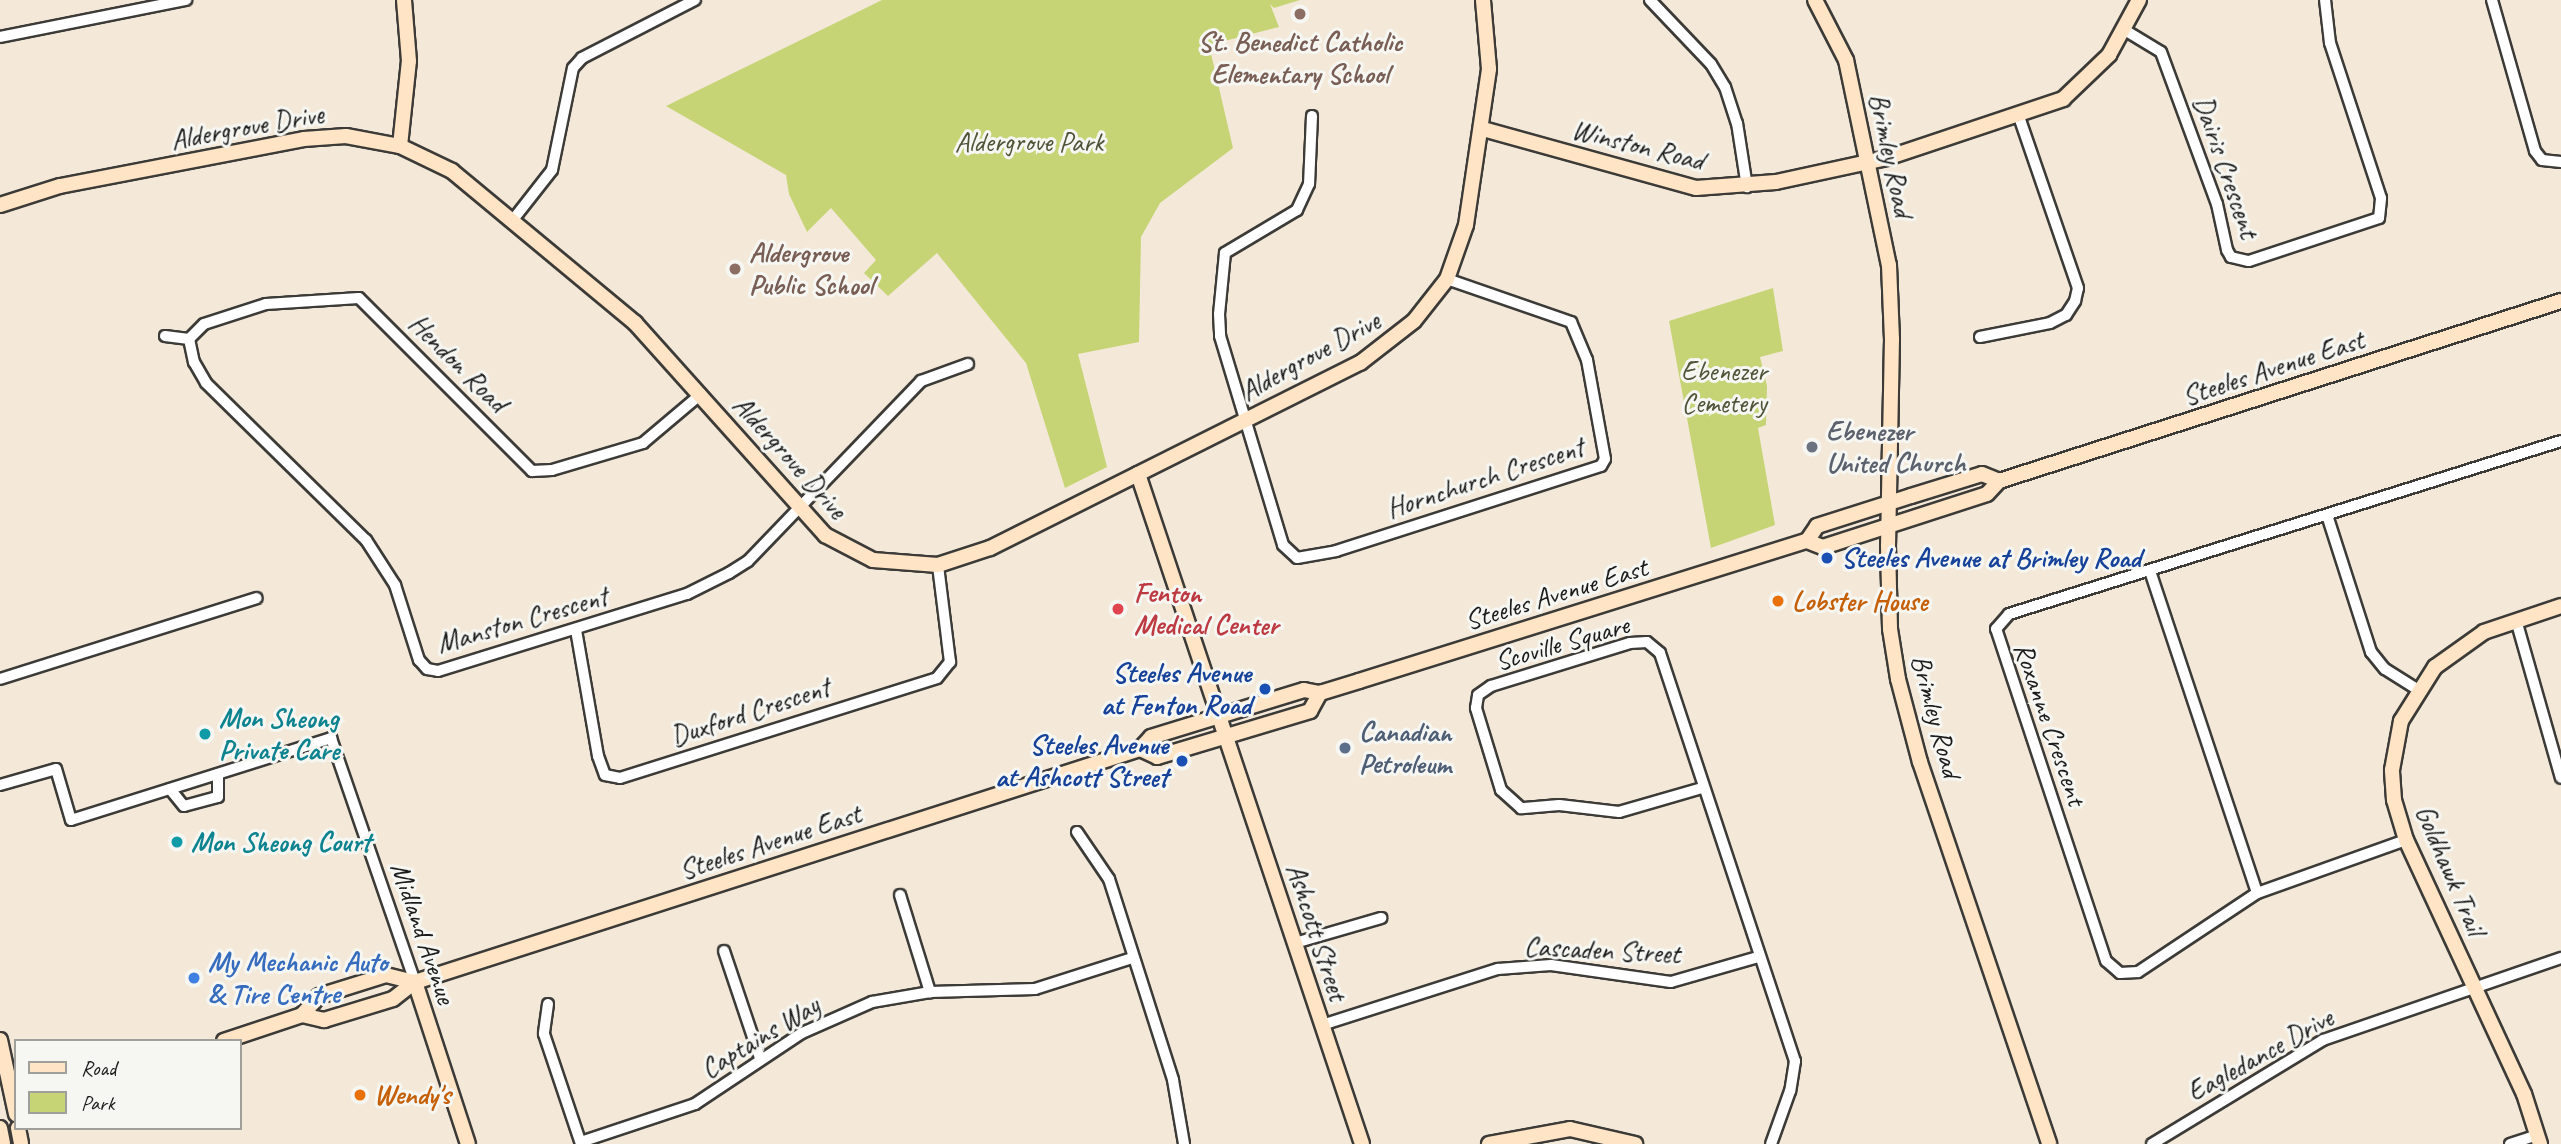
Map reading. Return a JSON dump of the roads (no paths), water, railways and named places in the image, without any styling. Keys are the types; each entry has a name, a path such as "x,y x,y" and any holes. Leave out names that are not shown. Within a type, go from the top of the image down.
{"street":[{"path":"0,37 186,0"},
{"path":"400,146 409,61 404,0"},
{"path":"512,221 552,170 573,68 582,58 695,0"},
{"name":"Aldergrove Drive","path":"0,205 60,186 304,139 346,136 400,146 452,171 635,323 825,536 873,560 938,565 990,548 1376,354 1414,321 1447,279 1466,225 1483,129 1489,69 1483,0"},
{"path":"1650,0 1711,64 1725,87 1737,123 1747,187"},
{"name":"Brimley Road","path":"1815,0 1846,60 1877,206 1892,298 1887,526 1891,629 1908,723 2049,1144"},
{"name":"Winston Road","path":"1483,129 1674,184 1747,187 1866,164 2020,117 2063,99 2085,81 2109,55 2139,0"},
{"name":"Dairis Crescent","path":"2123,29 2161,52 2217,204 2227,250 2231,257 2249,261 2379,218 2381,198 2330,43 2326,0"},
{"path":"2491,0 2535,151 2542,160 2561,162"},
{"path":"1247,419 1220,336 1225,253 1297,210 1309,184 1312,116"},
{"path":"1980,337 2050,323 2066,316 2076,301 2078,288 2020,117"},
{"name":"Hornchurch Crescent","path":"1247,419 1283,545 1297,558 1336,551 1601,466 1605,459 1587,360 1571,322 1447,279"},
{"name":"Hendon Road","path":"189,339 204,324 266,304 359,299 532,471 643,443 701,394"},
{"name":"Steeles Avenue East","path":"302,1015 324,1020 393,999 415,982 1140,749 1151,737 1304,690 1320,693 1807,541 1823,547 1987,494 1999,481 2561,301"},
{"path":"165,337 189,339"},
{"name":"Manston Crescent","path":"189,339 194,362 206,383 366,540 395,585 413,649 428,669 458,668 490,654 687,594 729,573 748,561 921,381 968,364"},
{"name":"Roxanne Crescent","path":"2406,840 2257,893 2138,971 2128,974 2111,967 2006,656 1999,649 1996,629 2009,614 2561,440"},
{"name":"Ashcott Street","path":"1138,474 1362,1144"},
{"name":"Steeles Avenue East","path":"1807,541 1817,526 1888,503 1982,474 1999,481"},
{"path":"2327,515 2371,652 2379,664 2417,689"},
{"name":"Duxford Crescent","path":"576,630 602,767 605,775 620,778 936,678 950,662 938,565"},
{"path":"2150,570 2257,893"},
{"path":"0,679 257,598"},
{"name":"Goldhawk Trail","path":"2539,1139 2524,1094 2406,840 2394,800 2392,770 2401,721 2417,689 2464,643 2516,620 2561,606"},
{"path":"2516,620 2561,778"},
{"name":"Scoville Square","path":"1702,788 1619,812 1546,805 1521,808 1501,790 1476,708 1478,695 1491,686 1630,643 1647,642 1660,653 1702,788 1795,1061 1790,1091 1771,1144"},
{"name":"Steeles Avenue East","path":"1140,749 1157,757 1310,710 1320,693"},
{"name":"Midland Avenue","path":"218,774 331,738 468,1144"},
{"path":"0,785 56,769 71,820 170,789 218,774 218,797 184,806 170,789"},
{"path":"1077,832 1109,879 1173,1080 1184,1144"},
{"path":"900,895 930,992"},
{"path":"1295,943 1381,918"},
{"path":"724,951 760,1058"},
{"name":"Cascaden Street","path":"1322,1025 1498,969 1551,965 1671,982 1758,957"},
{"name":"Captains Way","path":"581,1143 695,1104 760,1058 802,1033 872,1002 930,992 1035,989 1132,958"},
{"name":"Eagledance Drive","path":"2152,1144 2323,1040 2561,958"},
{"name":"Steeles Avenue East","path":"230,1039 302,1015 319,996 386,975 415,982"},
{"path":"548,1004 544,1034 581,1143"},
{"path":"0,1040 9,1096"},
{"path":"0,1126 3,1144"},
{"path":"1489,1144 1570,1129 1635,1144"},
{"path":"2510,1144 2539,1139"}],"place":[{"name":"St. Benedict Catholic Elementary School","path":"1300,14"},
{"name":"Aldergrove Public School","path":"735,269"},
{"name":"Ebenezer United Church","path":"1812,447"},
{"name":"Steeles Avenue at Brimley Road","path":"1827,558"},
{"name":"Lobster House","path":"1778,601"},
{"name":"Fenton Medical Center","path":"1118,609"},
{"name":"Steeles Avenue at Fenton Road","path":"1265,689"},
{"name":"Mon Sheong Private Care","path":"205,734"},
{"name":"Canadian Petroleum","path":"1345,748"},
{"name":"Steeles Avenue at Ashcott Street","path":"1182,761"},
{"name":"Mon Sheong Court","path":"177,842"},
{"name":"My Mechanic Auto & Tire Centre","path":"194,978"},
{"name":"Wendy's","path":"360,1095"}],"park label":[{"name":"Aldergrove Park","path":"1029,142"},
{"name":"Ebenezer Cemetery","path":"1724,387"}]}
